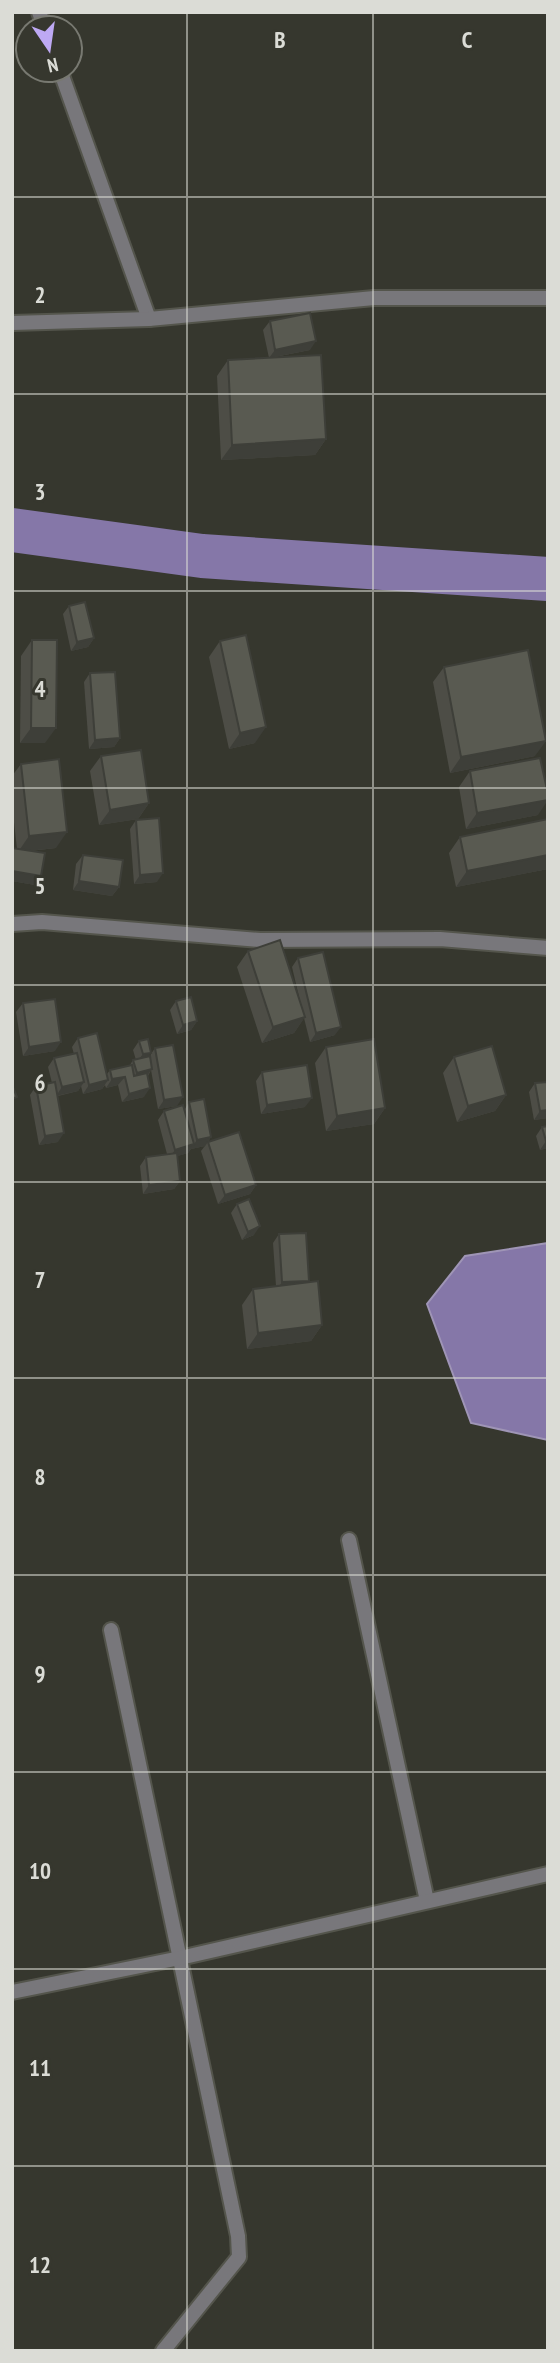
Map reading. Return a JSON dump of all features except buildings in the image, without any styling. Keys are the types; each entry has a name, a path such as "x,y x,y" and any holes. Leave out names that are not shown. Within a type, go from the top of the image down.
{"street":[{"path":"65,84 149,319"},
{"path":"12,323 149,319 374,298 548,298"},
{"path":"12,924 42,922 260,940 440,939 548,948"},
{"path":"349,1540 427,1901"},
{"path":"111,1630 238,2236 239,2257 163,2351"},
{"path":"12,1992 180,1958 548,1874"}],"shaded area":[{"path":"548,1243 548,1440 471,1423 427,1304 465,1256"}],"waterway":[{"path":"12,530 202,556 548,579"}]}
